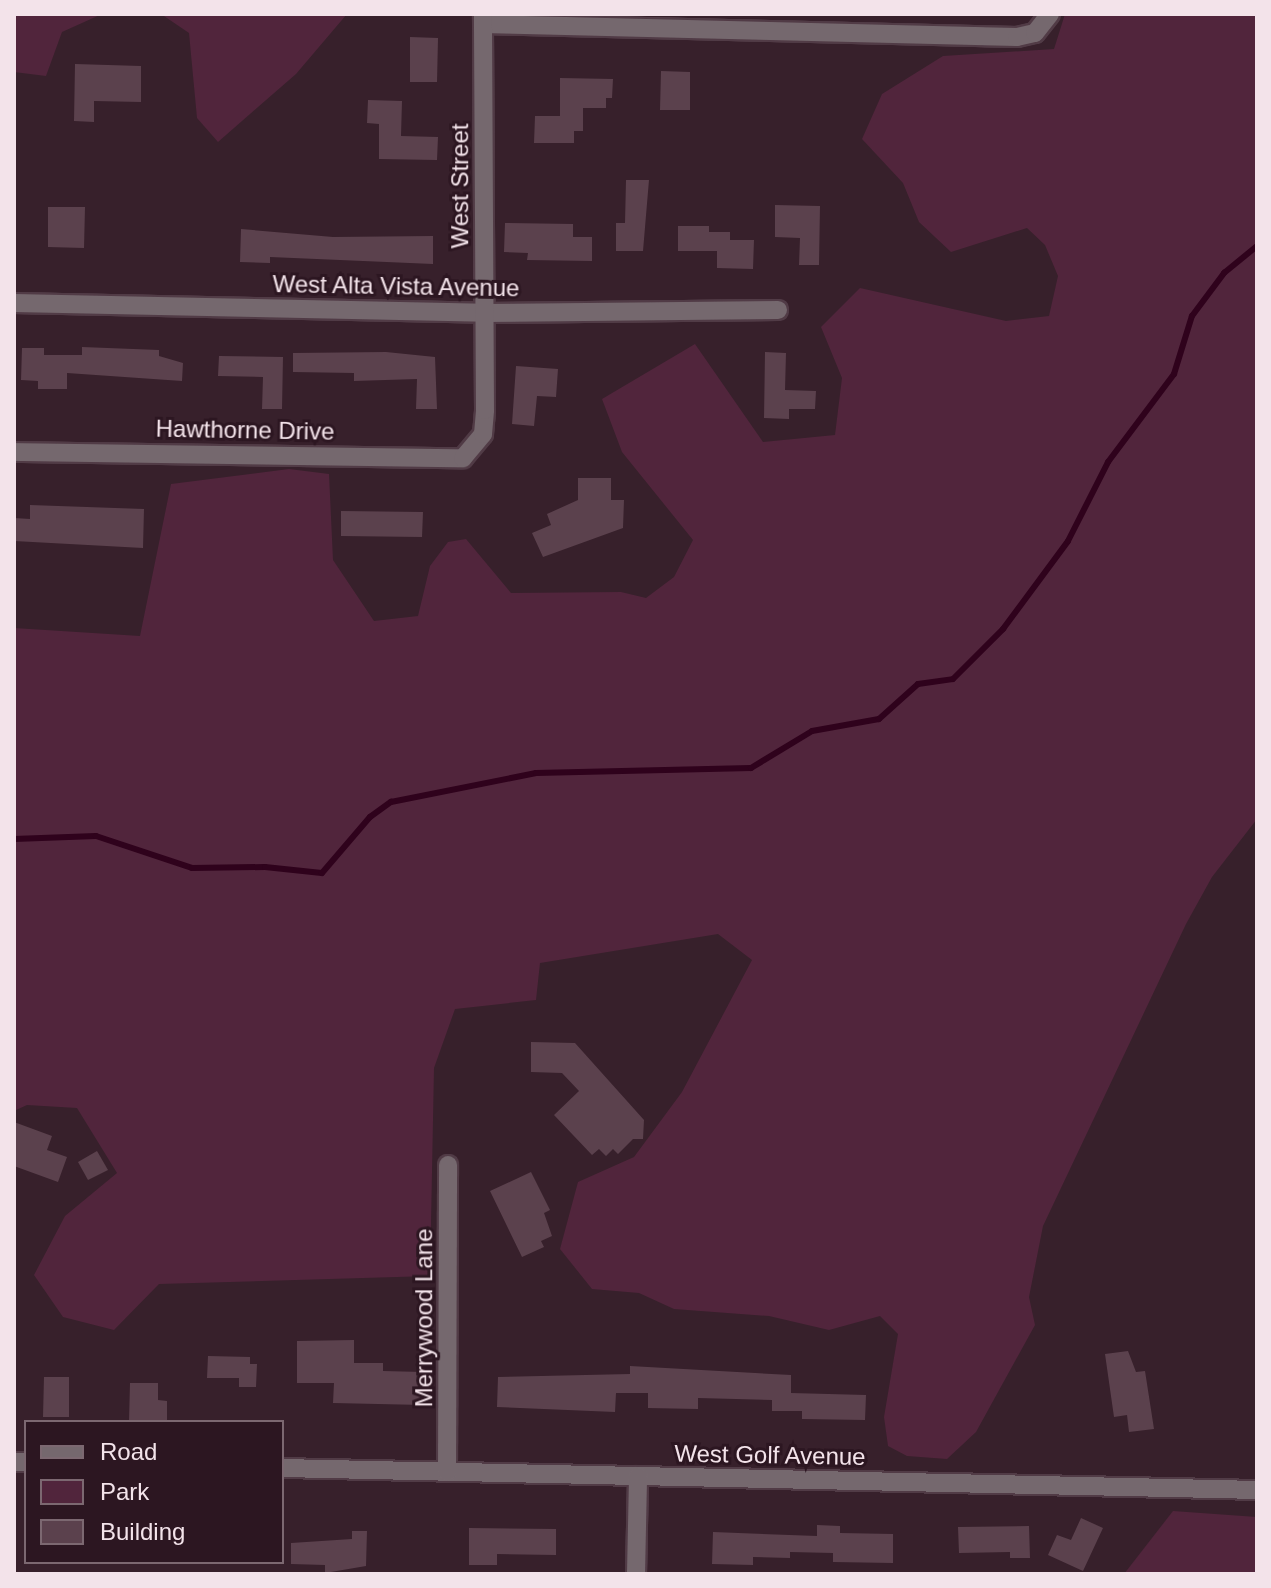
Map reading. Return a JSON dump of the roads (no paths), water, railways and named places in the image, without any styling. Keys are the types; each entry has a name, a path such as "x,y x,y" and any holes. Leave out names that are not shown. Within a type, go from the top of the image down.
{"street":[{"path":"483,19 1017,37 1035,33 1050,14"},
{"name":"West Street","path":"472,450 483,434 485,410 483,19"},
{"name":"West Alta Vista Avenue","path":"14,303 484,313 778,310"},
{"name":"Hawthorne Drive","path":"14,452 463,458 472,450"},
{"name":"Merrywood Lane","path":"447,1472 448,1165"},
{"name":"West Golf Avenue","path":"284,1468 1257,1490"},
{"path":"636,1574 638,1476"}],"waterway":[{"path":"14,839 96,836 192,868 265,867 322,873 370,817 391,802 536,773 751,768 812,731 879,719 918,684 953,679 1003,629 1068,541 1108,462 1174,374 1192,316 1224,273 1257,246"}]}
